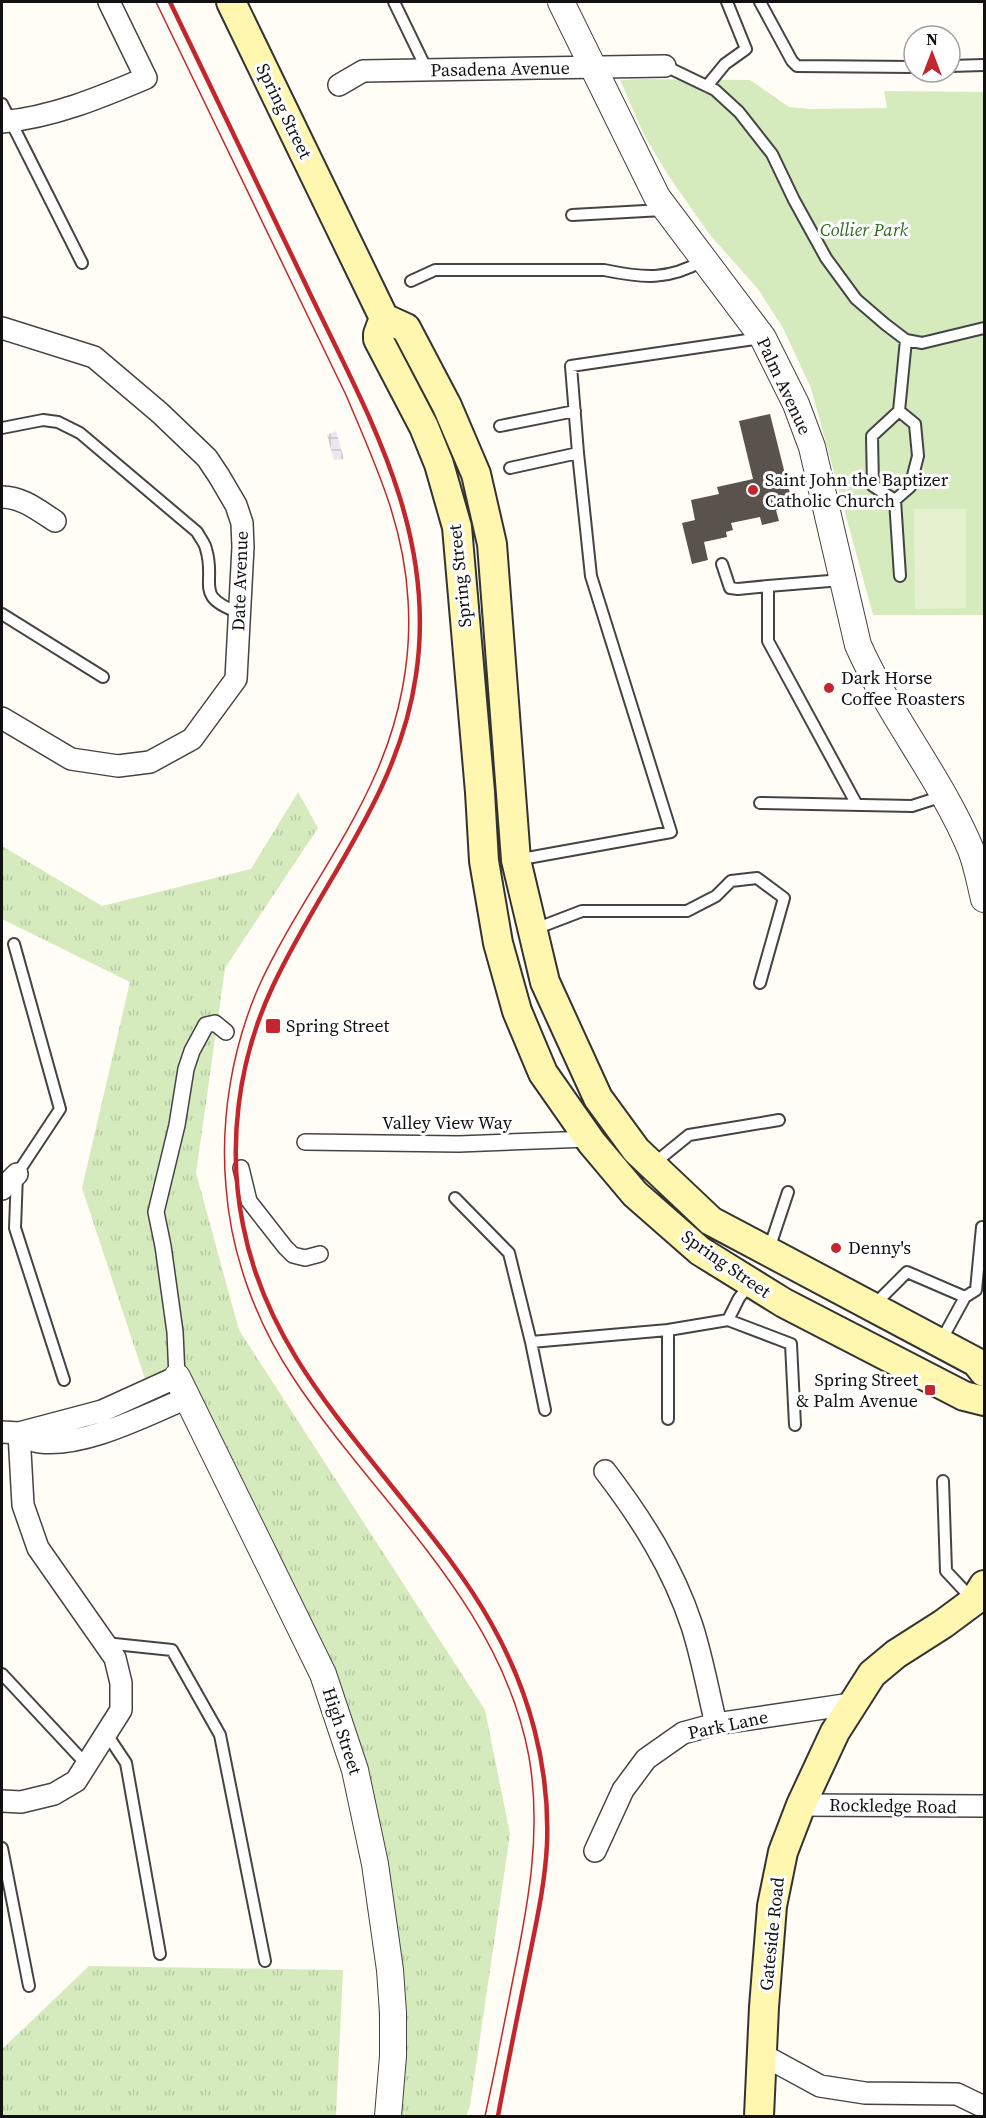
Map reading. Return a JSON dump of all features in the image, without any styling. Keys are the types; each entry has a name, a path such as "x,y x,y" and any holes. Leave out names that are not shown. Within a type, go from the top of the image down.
{"main road":[{"name":"Spring Street","path":"231,2 384,318 406,328 447,406 476,474 492,544 516,860 545,982 598,1098 636,1150 711,1221 976,1362 984,1372"},
{"name":"Spring Street","path":"384,318 378,339 424,427 439,464 457,527 484,861 498,943 517,1011 543,1072 589,1139 643,1201 700,1251 784,1303 947,1388 964,1396 984,1401"},
{"path":"751,1283 770,1253"},
{"name":"Gateside Road","path":"759,2116 772,1906 783,1852 801,1804 835,1732 872,1674 896,1654 981,1597"}],"street":[{"path":"5,116 30,119 84,104 146,78 109,2"},
{"name":"Palm Avenue","path":"561,2 657,197 763,338 796,404 812,447 858,645 872,675 944,795 971,852 980,865 984,897"},
{"name":"Pasadena Avenue","path":"339,85 363,71 665,66"},
{"name":"Date Avenue","path":"2,328 94,357 160,413 207,458 236,505 242,523 243,547 236,679 192,739 150,762 117,766 71,759 2,718"},
{"path":"2,497 26,502 55,521"},
{"path":"2,1801 21,1802 54,1794 76,1781 121,1710 121,1683 115,1658 38,1548 23,1504 10,1433 38,1442 67,1441 103,1432 182,1387 163,1246 156,1212 177,1125 186,1069 192,1051 206,1025 215,1023 226,1032"},
{"name":"Valley View Way","path":"305,1142 459,1144 589,1139"},
{"path":"241,1168 249,1201 285,1247 293,1255 299,1257 305,1258 320,1254"},
{"path":"2,1188 17,1174"},
{"name":"High Street","path":"182,1387 323,1674 355,1770 375,1864 390,1970 393,2056 388,2116"},
{"path":"604,1471 636,1511 673,1577 692,1627 716,1724"},
{"name":"Park Lane","path":"595,1851 623,1790 646,1759 683,1733 716,1724 851,1704"},
{"name":"Rockledge Road","path":"801,1804 984,1806"},
{"path":"763,2055 820,2086 865,2093 957,2094 984,2107"}],"lane":[{"path":"394,2 427,70"},
{"path":"707,87 725,64 746,49 726,2"},
{"path":"760,2 792,61 797,66 902,67"},
{"path":"962,66 984,65"},
{"path":"665,66 715,90 739,112 772,154 826,258 856,299 906,340 922,343 984,328"},
{"path":"5,116 82,263"},
{"path":"572,214 667,210"},
{"path":"411,281 435,270 604,270 652,277 685,272 704,260"},
{"path":"516,860 670,832 591,576 571,366 763,338"},
{"path":"895,500 873,486 872,436 899,411 906,340"},
{"path":"500,426 575,411"},
{"path":"895,500 910,487 918,456 915,424 899,411"},
{"path":"2,428 43,420 58,422 80,432 197,532 206,547 209,594 224,607 240,613"},
{"path":"510,468 578,453"},
{"path":"895,500 900,576"},
{"path":"722,564 730,588 843,580"},
{"path":"768,586 768,641 857,805"},
{"path":"2,614 103,677"},
{"path":"760,803 912,806 944,795"},
{"path":"532,930 582,911 687,910 716,896 731,881 757,878 784,898 760,983"},
{"path":"14,944 60,1109 17,1174 15,1227 64,1380"},
{"path":"651,1165 689,1135 779,1120"},
{"path":"770,1253 788,1192"},
{"path":"455,1198 509,1253 545,1410"},
{"path":"940,1343 965,1298 980,1290 982,1227"},
{"path":"872,1307 907,1272 965,1298"},
{"path":"728,1320 739,1298 751,1283"},
{"path":"531,1342 668,1330 728,1320 791,1344 795,1425"},
{"path":"668,1330 668,1419"},
{"path":"943,1481 946,1571 981,1597"},
{"path":"105,1643 172,1650 220,1736 265,1961"},
{"path":"2,1674 86,1764"},
{"path":"106,1733 126,1763 160,1954"},
{"path":"2,1848 29,1986"}],"shaded area":[{"path":"336,431 344,459 334,460 327,435"}],"green space":[{"name":"Collier Park","path":"620,80 750,80 789,107 811,109 887,108 884,91 984,92 984,615 873,615 811,388 783,328 758,289 710,235 668,175 644,135"},
{"path":"914,509 966,509 966,608 915,609"},
{"path":"298,792 318,828 225,968 196,1173 239,1330 485,1710 510,1834 470,2106 466,2116 381,2116 375,1864 355,1770 177,1377 147,1385 82,1188 130,982 2,919 2,846 102,906 251,869"},
{"path":"89,1966 343,1970 336,2116 2,2116 2,2049"}],"building":[{"name":"Saint John the Baptizer Catholic Church","path":"770,414 793,506 776,510 779,521 762,525 760,517 731,523 733,530 726,532 727,537 704,542 708,560 692,564 682,523 695,520 691,500 719,494 717,487 753,479 739,421"}],"tram line":[{"path":"156,2 346,395 386,495 401,546 409,622 406,666 398,710 376,773 363,800 272,959 250,1010 230,1084 225,1136 226,1187 233,1238 240,1263 257,1311 280,1357 326,1425 432,1557 464,1602 492,1650 514,1702 529,1757 533,1785 534,1841 524,1924 485,2116"}],"railway":[{"path":"170,2 372,424 391,472 406,520 416,570 420,621 416,675 407,719 376,799 292,949 260,1016 244,1074 239,1104 236,1165 238,1195 252,1261 279,1327 296,1358 337,1417 440,1546 467,1584 504,1649 516,1675 534,1729 545,1786 546,1860 498,2116"}],"place":[{"name":"Saint John the Baptizer Catholic Church","path":"753,490"},
{"name":"Dark Horse Coffee Roasters","path":"829,688"},
{"name":"Spring Street","path":"273,1026"},
{"name":"Denny's","path":"836,1248"},
{"name":"Spring Street & Palm Avenue","path":"930,1390"}]}
